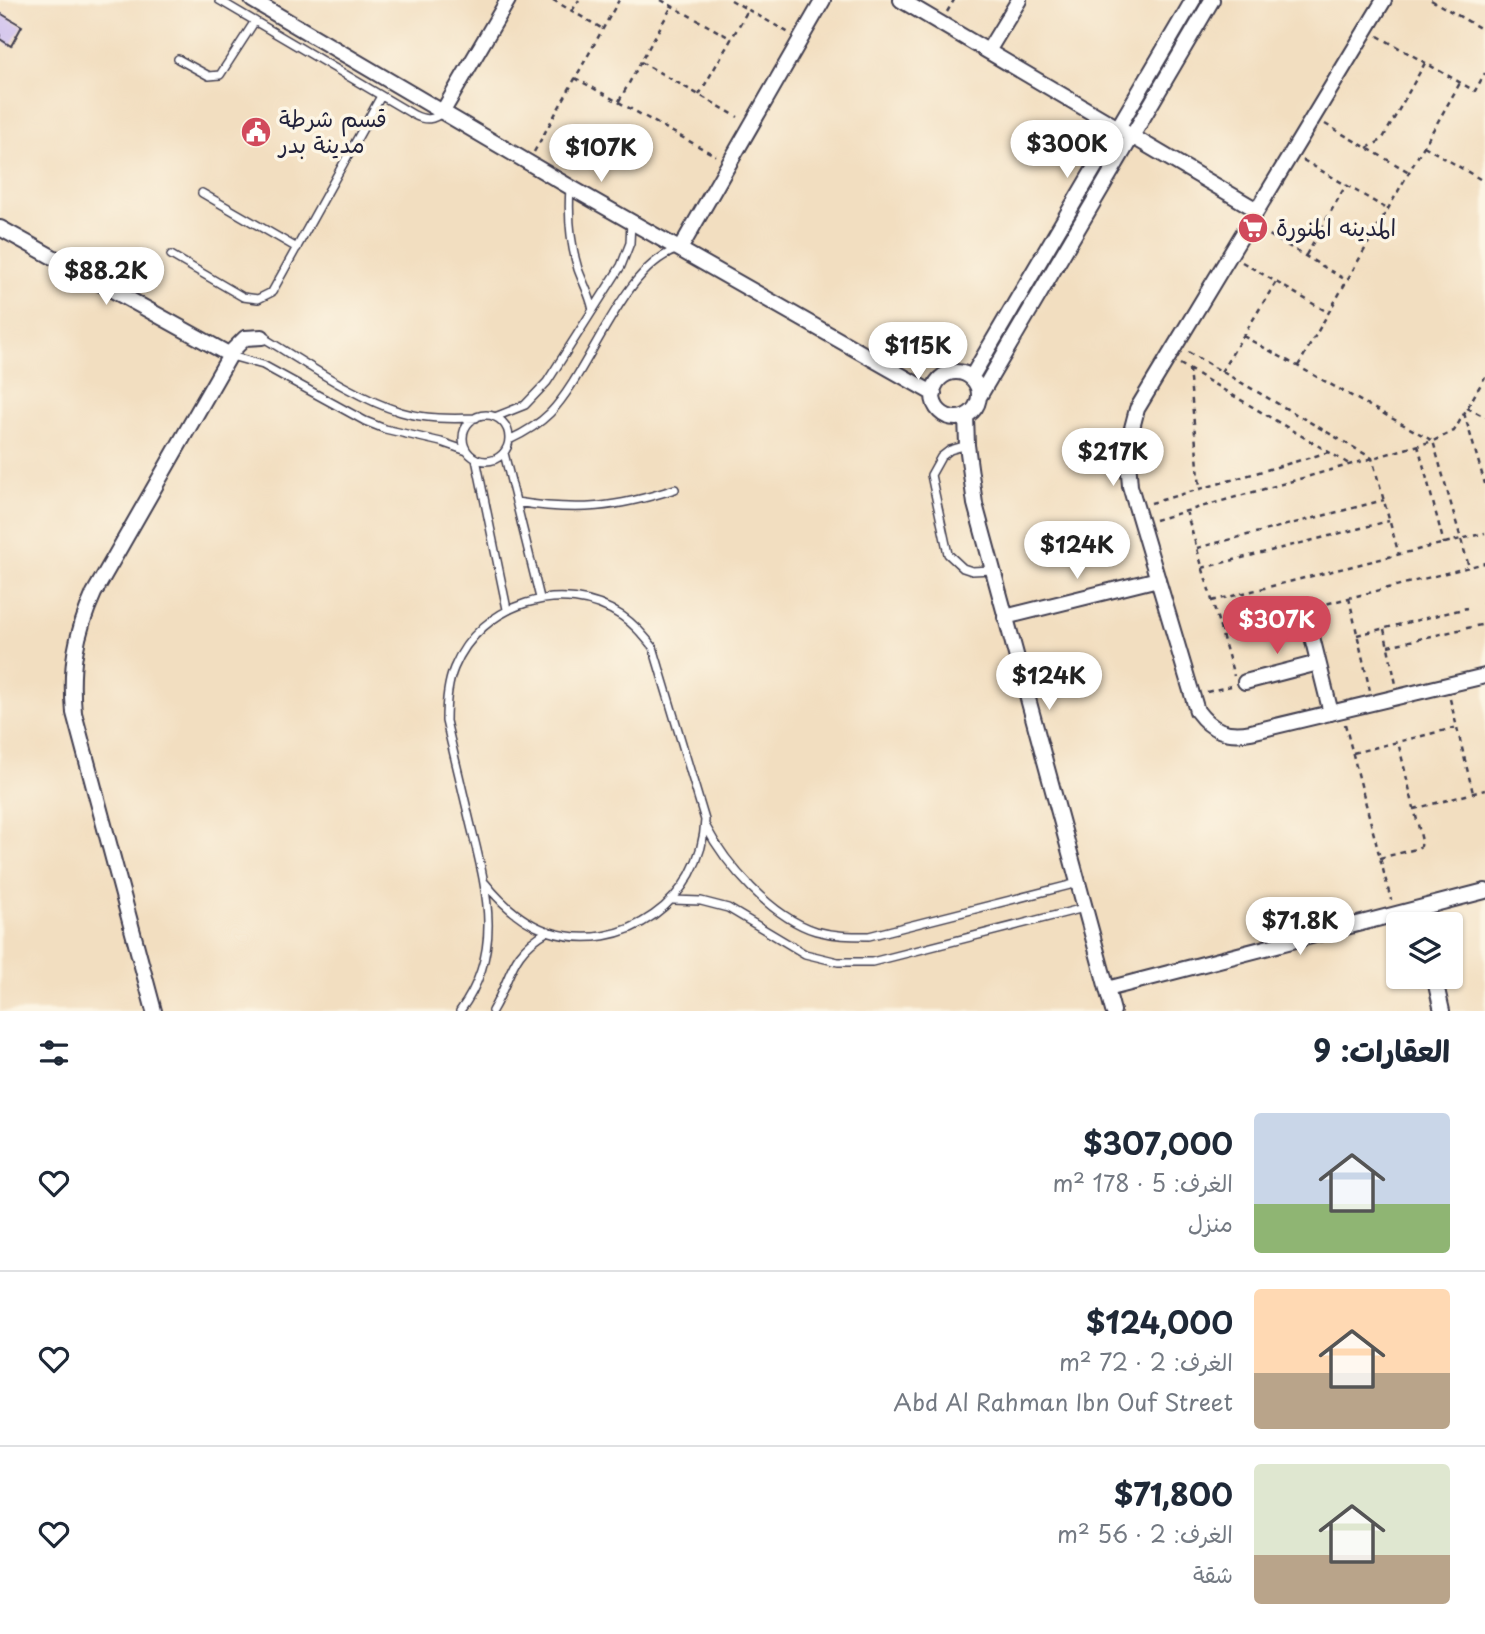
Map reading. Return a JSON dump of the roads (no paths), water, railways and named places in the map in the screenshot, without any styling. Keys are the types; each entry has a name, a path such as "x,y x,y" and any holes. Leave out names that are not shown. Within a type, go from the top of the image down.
{"street":[{"path":"252,0 570,187 933,394"},
{"path":"443,111 508,0"},
{"path":"680,249 823,0"},
{"path":"901,0 1132,136 1253,216"},
{"path":"988,51 1019,0"},
{"path":"971,378 1193,0"},
{"path":"979,397 977,386 971,378 961,373 945,376 937,383 933,394 935,404 942,412 956,418 966,416 975,408 1212,0"},
{"path":"1384,0 1138,409 1127,447 1127,467 1136,507 1192,696 1197,711 1214,729 1238,735 1485,676"},
{"path":"0,228 230,355"},
{"path":"154,1011 74,713 71,682 74,651 82,621 94,593 230,355 245,338 262,337"},
{"path":"966,416 975,504 1113,1011"},
{"path":"1005,617 1158,579"},
{"path":"1312,637 1318,663 1336,712"},
{"path":"1245,682 1318,663"},
{"path":"1107,989 1485,891"},
{"path":"1436,989 1442,1011"}],"lane":[{"path":"219,0 420,118 434,119 443,111"},
{"path":"178,59 209,76 220,75 255,21"},
{"path":"171,255 243,297 258,299 272,292 381,96"},
{"path":"570,187 568,222 578,270 590,295 593,310"},
{"path":"202,194 297,248"},
{"path":"495,417 525,405 537,395 626,255 632,230 631,220"},
{"path":"509,440 531,428 551,412 636,280 656,260 680,249"},
{"path":"262,337 378,404 426,418 476,418"},
{"path":"230,355 263,366 355,416 385,429 467,451"},
{"path":"507,609 475,459 467,451 463,441 465,430 482,415 495,417 504,424 509,440 504,453 540,598"},
{"path":"967,445 950,450 941,457 931,475 948,554 962,568 972,571 992,570"},
{"path":"475,459 491,461 504,453"},
{"path":"516,502 563,508 610,506 675,489"},
{"path":"460,1011 474,989 488,946 489,924 485,883 446,721 446,694 454,668 467,644 485,624 507,609 540,598 583,599 604,606 631,623 653,647 705,825 715,844 739,874 789,918 814,930 841,936 869,936 1078,883"},
{"path":"485,883 512,912 548,931 581,937 615,934 656,915 673,900 695,865 705,825"},
{"path":"673,900 701,901 728,908 805,954 838,962 872,962 1084,908"},
{"path":"492,1011 517,956 531,941 548,931"}],"place":[{"name":"قسم شرطة مدينة بدر","path":"256,132"},
{"name":"المدينه المنورة","path":"1253,228"}]}
